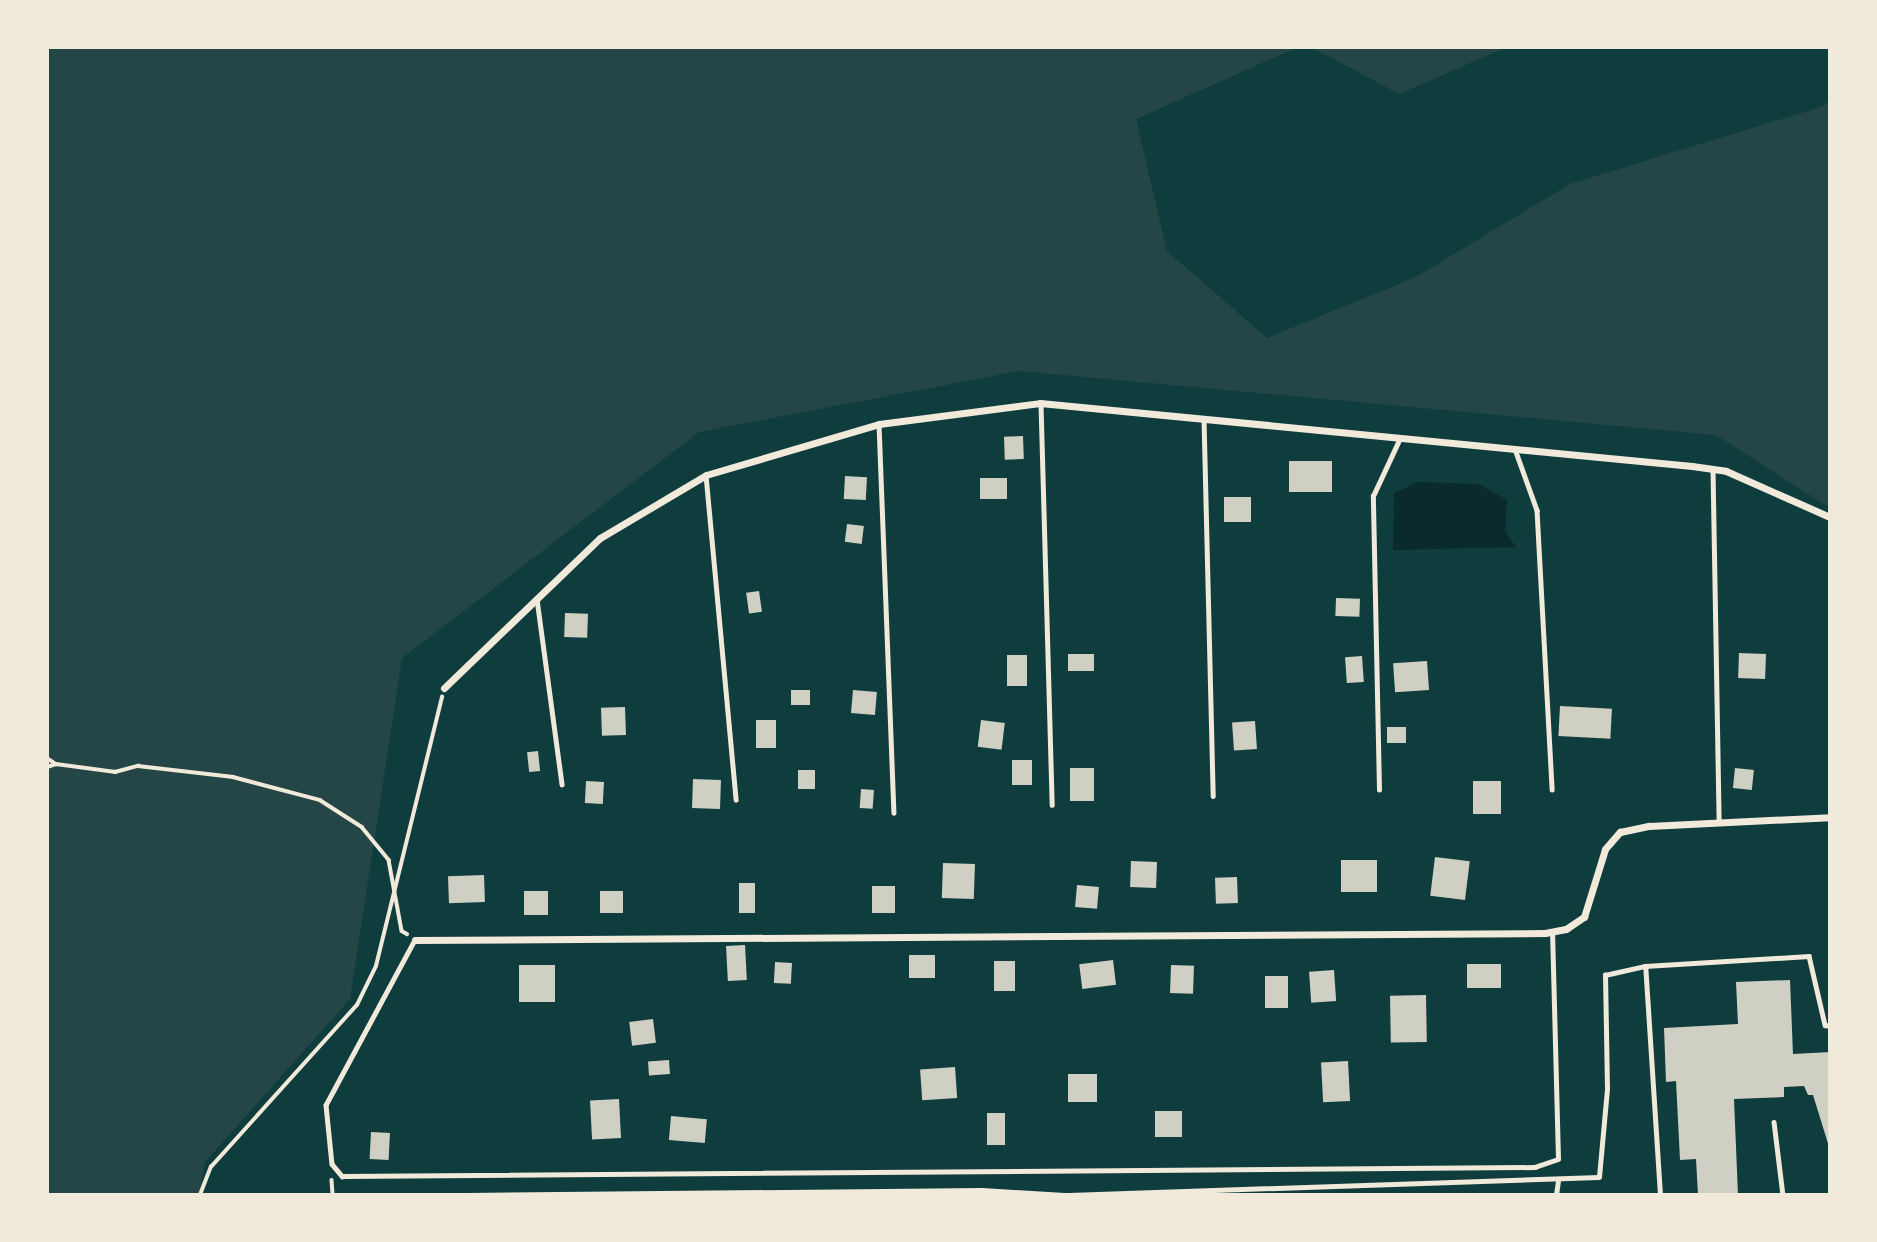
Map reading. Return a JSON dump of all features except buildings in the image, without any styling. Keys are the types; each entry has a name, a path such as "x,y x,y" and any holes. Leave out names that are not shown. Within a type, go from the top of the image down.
{"street":[{"path":"444,688 600,538 706,475 879,424 1041,403 1713,469 1830,517"},
{"path":"415,940 1552,932 1584,917 1605,849 1620,832 1719,821 1830,817"}],"lane":[{"path":"1041,403 1052,805"},
{"path":"1204,419 1213,796"},
{"path":"879,424 894,813"},
{"path":"1379,790 1373,496 1400,438"},
{"path":"1515,449 1537,510 1552,790"},
{"path":"1713,469 1719,821"},
{"path":"706,475 736,800"},
{"path":"537,599 562,784"},
{"path":"415,940 326,1105 332,1164 342,1176 1535,1167 1558,1159 1552,932"},
{"path":"468,1195 982,1192 1067,1195 1558,1181 1599,1177 1607,1089 1605,975 1646,967 1809,956 1825,1025 1830,1026"},
{"path":"1646,967 1660,1195"},
{"path":"1774,1122 1783,1195"},
{"path":"1556,1195 1558,1181"}],"path":[{"path":"200,1195 211,1167 358,1005 376,967 444,688"},
{"path":"47,758 56,764 115,772 138,765 233,777 320,800 362,827 389,860 402,931 415,940"},
{"path":"47,767 56,764"}],"shaded area":[{"path":"47,47 1298,47 1136,119 1167,251 1267,338 1416,277 1570,184 1821,107 1830,100 1830,508 1716,435 1019,371 699,432 402,658 350,999 205,1162 199,1195 47,1195"},
{"path":"1311,47 1507,47 1399,94"},
{"path":"1418,482 1479,484 1507,500 1505,531 1516,547 1393,550 1394,493"}]}
